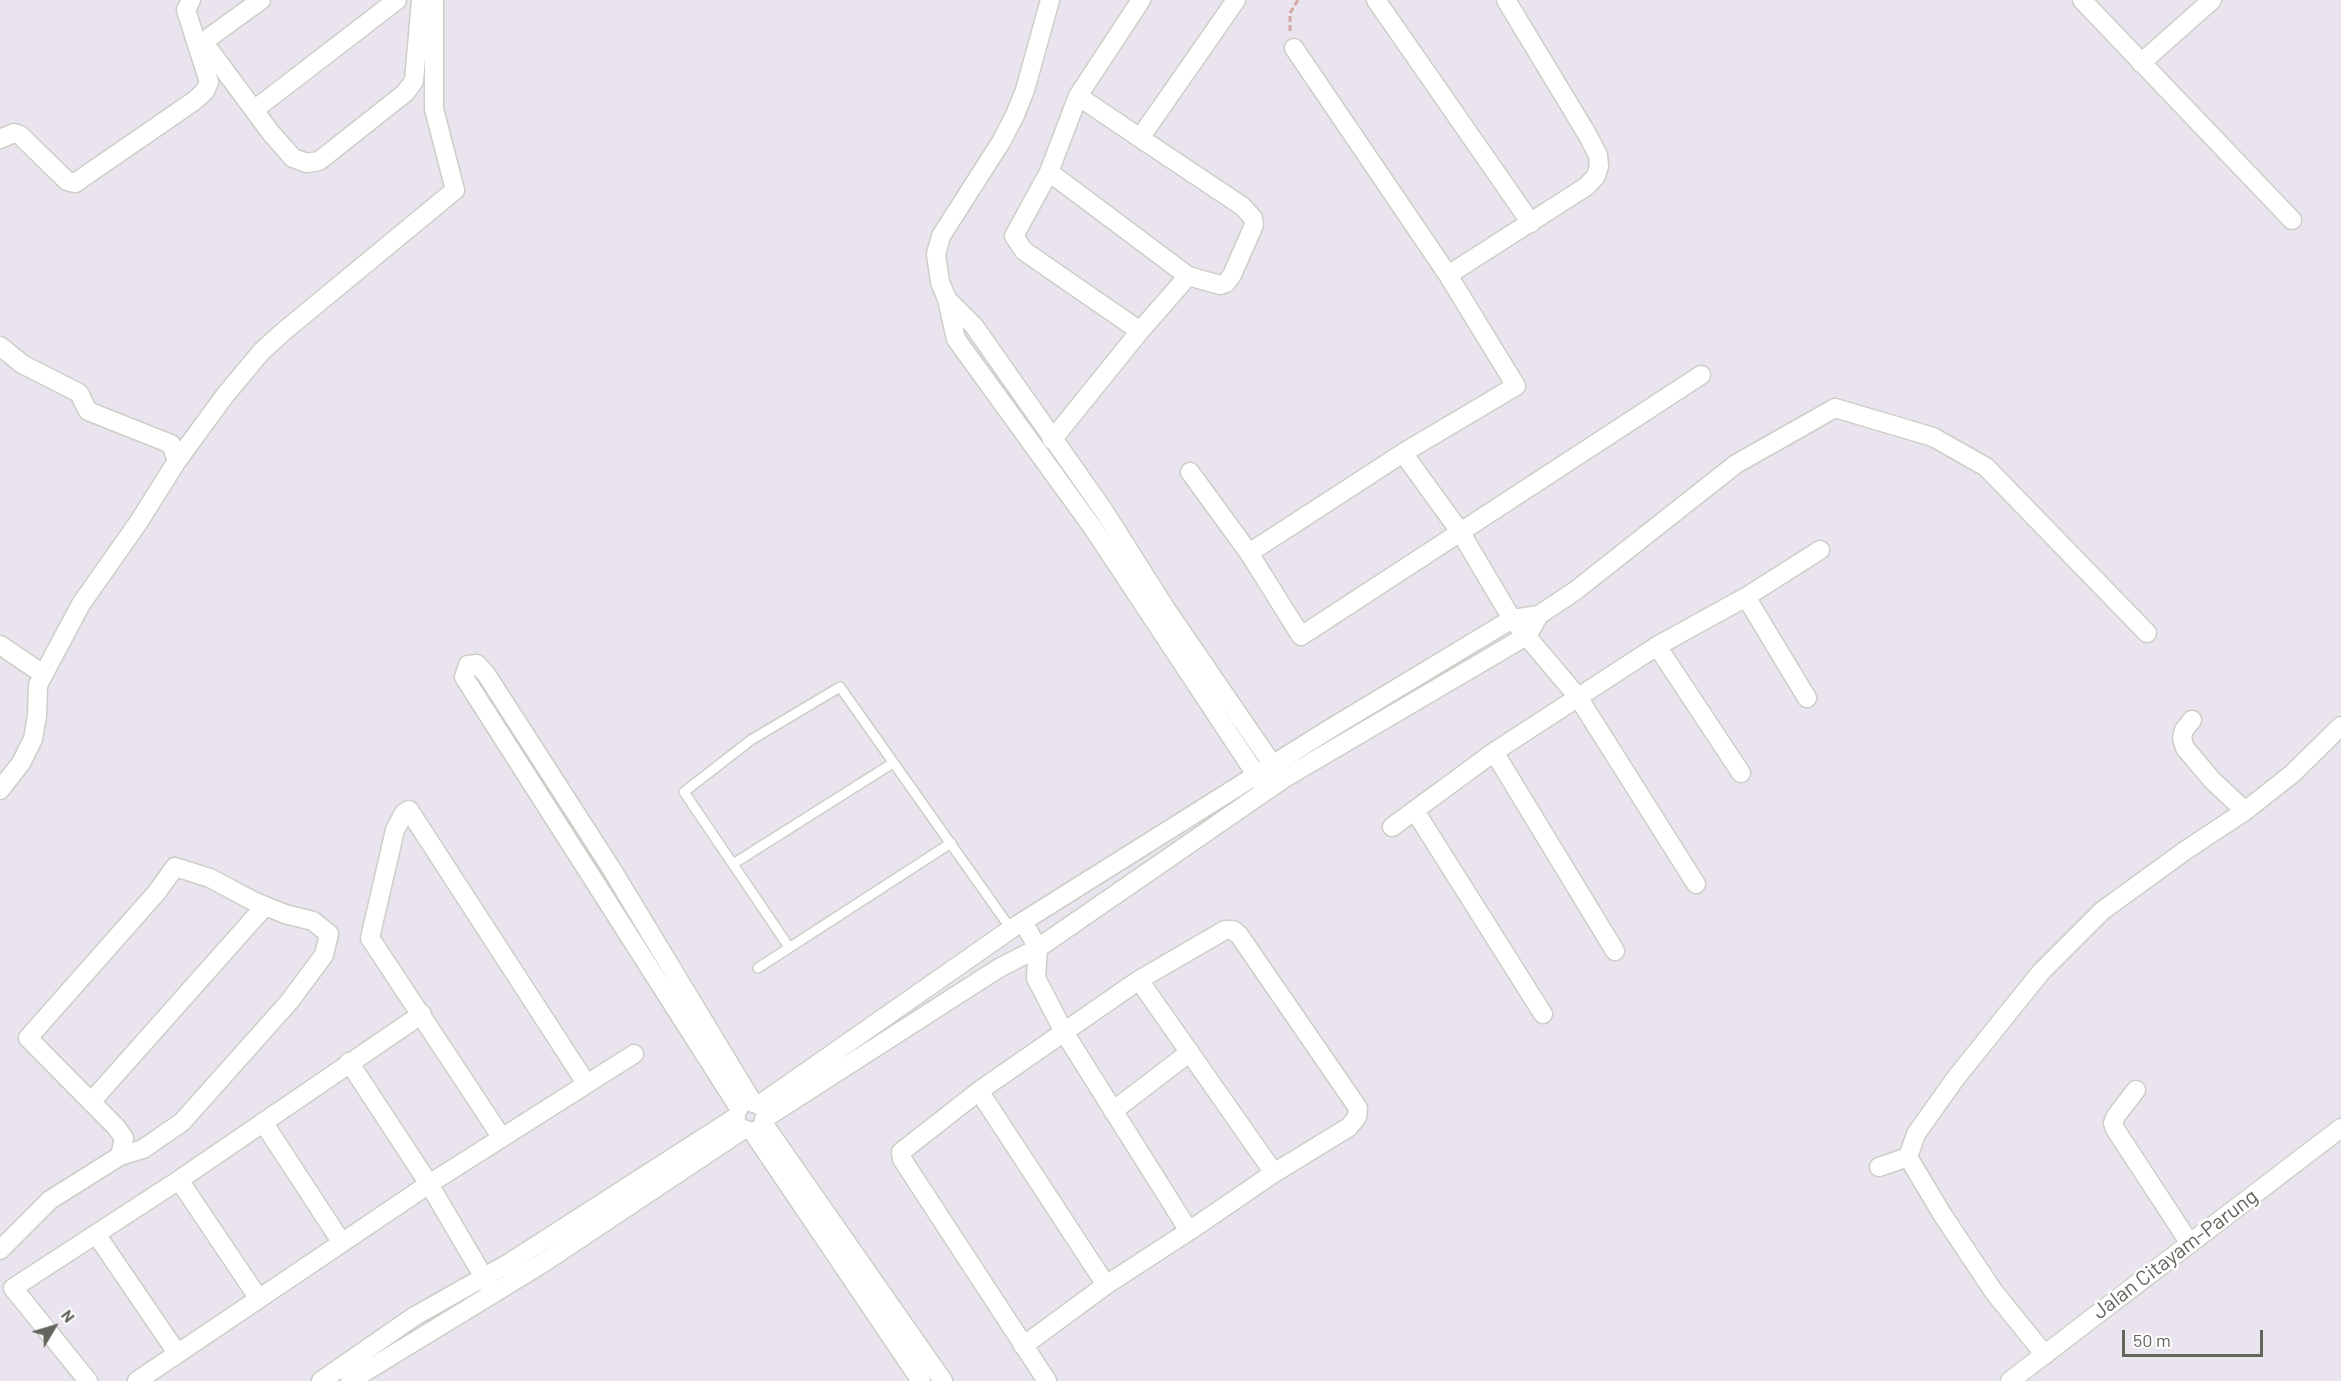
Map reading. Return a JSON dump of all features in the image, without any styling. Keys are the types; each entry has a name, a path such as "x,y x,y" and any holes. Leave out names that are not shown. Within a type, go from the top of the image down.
{"street":[{"path":"0,139 14,133 20,135 67,181 75,183 194,102 205,91 209,82 186,10 190,0"},
{"path":"261,0 210,37 205,44 293,158 307,164 320,160 405,93 414,81 421,0"},
{"path":"254,110 397,0"},
{"path":"0,790 21,763 33,739 37,716 38,685 81,604 138,523 177,461 226,394 262,351 455,190 434,109 434,0"},
{"path":"1050,0 1025,90 1014,116 1002,142 941,236 936,254 937,270 947,298 956,339 1270,773"},
{"path":"1140,331 1024,251 1014,236 1049,172 1078,96 1142,0"},
{"path":"1140,138 1236,0"},
{"path":"1376,0 1531,224"},
{"path":"1448,276 1587,186 1596,176 1599,166 1598,156 1587,134 1506,0"},
{"path":"2082,0 2292,220"},
{"path":"2141,63 2212,0"},
{"path":"1249,553 1403,453 1516,386 1448,276 1294,48"},
{"path":"1049,172 1188,276 1220,285 1226,283 1250,235 1253,218 1242,206 1078,96"},
{"path":"1052,440 1140,331 1188,276"},
{"path":"321,1381 415,1316 529,1251 999,968 1038,948 1266,790 1270,773 1104,511 974,326 947,298"},
{"path":"0,346 22,364 79,393 88,411 171,444 177,461"},
{"path":"1190,472 1249,553 1301,636 1701,375"},
{"path":"350,1381 543,1263 751,1117 1017,925 1270,773 1512,619 1539,615 1575,591 1736,464 1835,408 1933,437 1986,467 2147,633"},
{"path":"1403,453 1461,533 1512,619 1528,635 1578,697 1696,884"},
{"path":"1392,827 1494,752 1578,697 1657,646 1746,597 1820,550"},
{"path":"1746,597 1807,698"},
{"path":"1270,773 1528,635 1539,615"},
{"path":"0,645 43,674"},
{"path":"1657,646 1742,773"},
{"path":"921,1381 464,677 468,665 477,664 486,674 610,868 751,1117 943,1381"},
{"path":"2192,720 2184,730 2182,738 2185,748 2200,767 2245,811"},
{"path":"2045,1355 1994,1292 1942,1214 1908,1157 1916,1134 1932,1110 2041,972 2102,911 2186,850 2245,811 2292,774 2341,726"},
{"path":"1494,752 1615,951"},
{"path":"502,1138 370,938 395,830 404,813 409,810 586,1083"},
{"path":"1415,811 1543,1014"},
{"path":"0,1250 50,1200 120,1156 143,1149 182,1122 289,1002 324,955 329,934 313,921 265,906 210,878 175,867 157,892 28,1038 124,1138 120,1156"},
{"path":"91,1102 265,906"},
{"path":"1017,925 1038,948 1036,978 1064,1032 1189,1231"},
{"path":"1023,1346 1106,1285 1274,1173 1349,1127 1357,1117 1358,1108 1239,935 1233,930 1225,930 1139,980 979,1091 901,1152 901,1155 1023,1346 1047,1381"},
{"path":"985,948 999,968 1036,978"},
{"path":"1139,980 1274,1173"},
{"path":"88,1381 13,1288 179,1180 422,1014"},
{"path":"1113,1111 1190,1052"},
{"path":"137,1381 429,1184 634,1054"},
{"path":"349,1062 429,1184 493,1293"},
{"path":"2136,1090 2116,1116 2113,1123 2115,1130 2189,1242"},
{"path":"979,1091 1106,1285"},
{"path":"263,1122 342,1243"},
{"name":"Jalan Citayam-Parung","path":"2010,1381 2341,1128"},
{"path":"1879,1167 1908,1157"},
{"path":"179,1180 259,1299"},
{"path":"96,1234 177,1353"}],"lane":[{"path":"789,946 684,792 751,740 840,687 951,843 1017,925"},
{"path":"733,864 893,763"},
{"path":"758,968 951,843"}],"path":[{"path":"1290,13 1298,0"}]}
